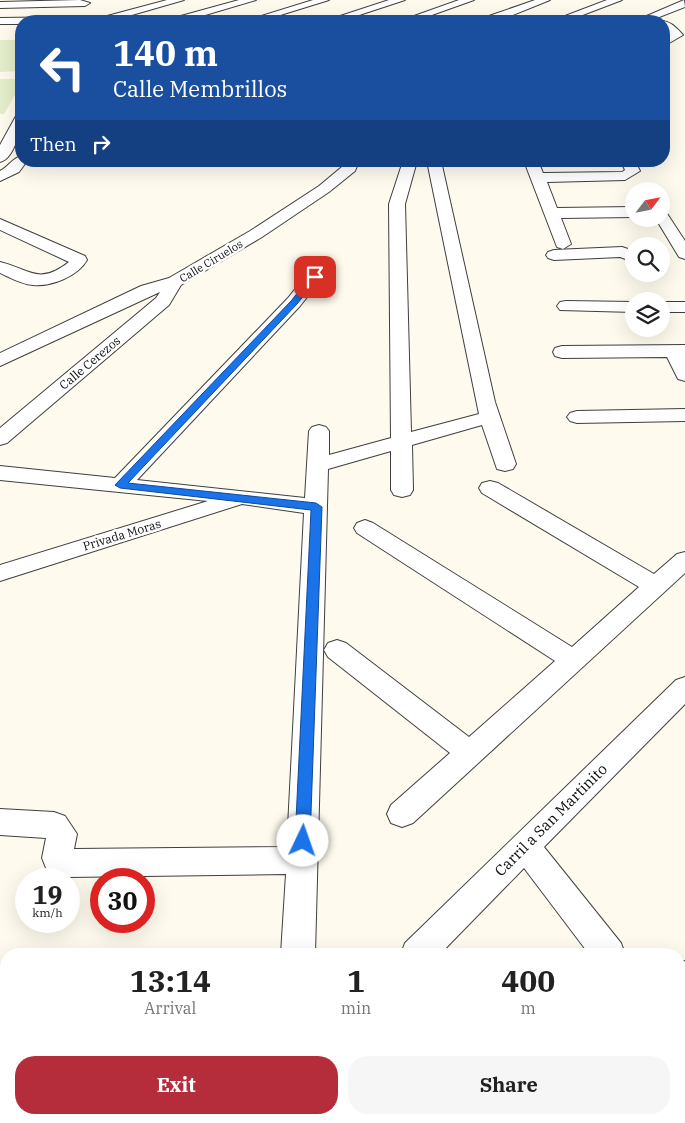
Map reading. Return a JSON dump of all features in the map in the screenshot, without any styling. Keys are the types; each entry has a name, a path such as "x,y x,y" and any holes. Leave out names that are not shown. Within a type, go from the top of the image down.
{"street":[{"path":"123,15 179,0"},
{"path":"196,15 251,0"},
{"path":"271,15 324,0"},
{"path":"350,15 400,0"},
{"path":"423,15 469,0"},
{"path":"502,15 545,0"},
{"path":"575,15 617,0"},
{"path":"0,5 85,2 78,15"},
{"path":"654,15 685,2"},
{"path":"103,15 107,7"},
{"path":"0,21 15,21"},
{"path":"670,24 685,24"},
{"path":"670,29 677,35 670,39"},
{"path":"0,33 15,32"},
{"path":"0,158 15,130"},
{"path":"0,177 15,166"},
{"name":"Calle Ciruelos","path":"0,360 147,290 175,282 256,234 324,189 350,167"},
{"path":"402,490 397,204 408,167"},
{"path":"435,167 487,409 505,464"},
{"path":"532,167 551,214 559,249 625,252"},
{"path":"537,178 625,176 633,171 631,167"},
{"path":"551,214 625,212"},
{"path":"0,224 79,260 75,266 51,279 34,282 0,267"},
{"path":"670,227 682,244"},
{"path":"120,485 294,302 315,277"},
{"name":"Calle Cerezos","path":"0,439 163,301 175,282"},
{"path":"566,306 625,307"},
{"path":"670,307 685,307"},
{"path":"562,352 680,351 685,375"},
{"path":"298,948 319,448 401,434 487,409"},
{"path":"577,417 685,415"},
{"path":"0,473 251,498 281,495 316,503"},
{"path":"490,488 656,586"},
{"name":"Privada Moras","path":"0,573 251,498"},
{"path":"365,528 573,660"},
{"path":"402,814 685,560"},
{"path":"337,650 470,753"},
{"name":"Carril a San Martinito","path":"423,948 685,687"},
{"path":"0,822 54,825 62,834 57,858 69,863 302,860"},
{"path":"525,846 604,948"}],"green space":[{"path":"0,40 15,40 15,71 0,72"},
{"path":"0,79 15,79 15,95 4,114 0,114"}],"route":[{"path":"303,841 316,507 120,485 294,302 315,277"}]}
